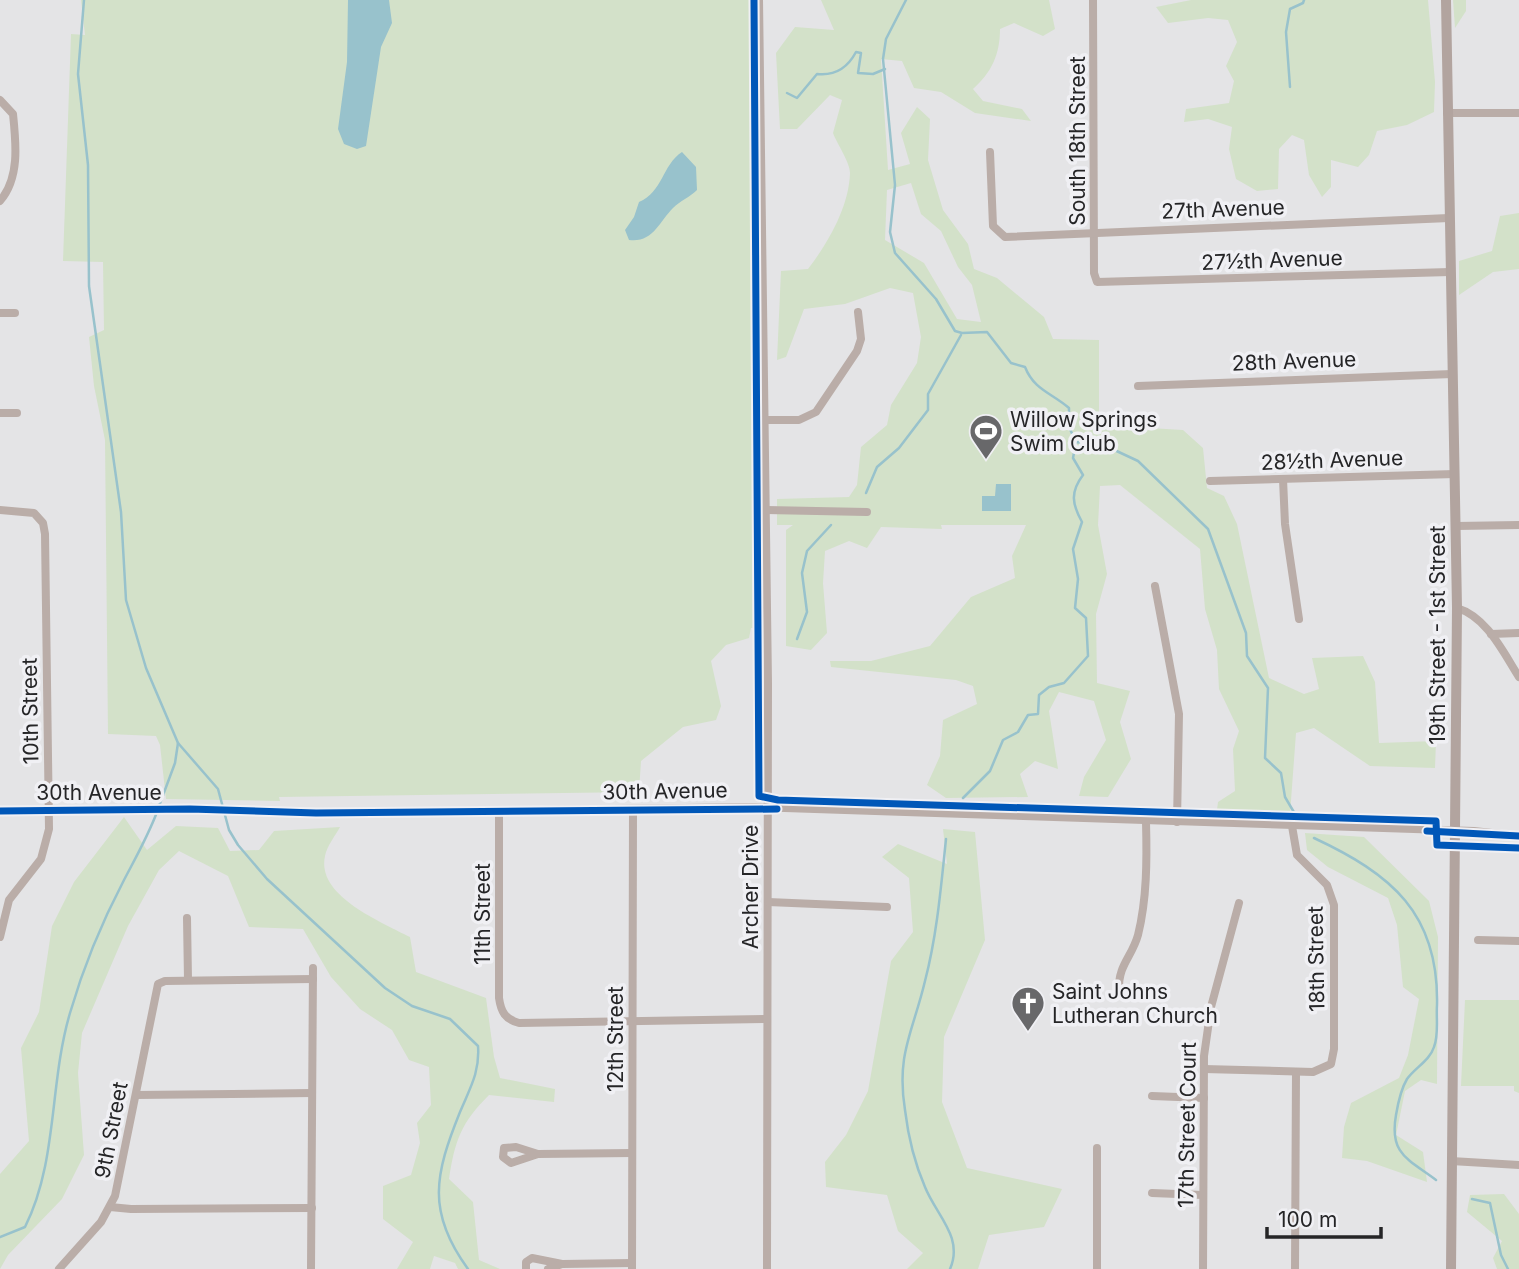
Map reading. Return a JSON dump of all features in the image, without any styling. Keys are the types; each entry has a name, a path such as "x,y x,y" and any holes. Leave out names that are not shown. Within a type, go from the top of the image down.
{"main road":[{"name":"19th Street - 1st Street","path":"1446,0 1457,608 1451,1269"}],"street":[{"name":"Archer Drive","path":"760,0 768,808 767,1269"},
{"name":"South 18th Street","path":"1093,0 1094,277 1097,282"},
{"path":"0,201 11,186 14,172 13,114 3,102"},
{"path":"1447,113 1519,113"},
{"name":"27th Avenue","path":"990,152 992,220 999,235 1013,237 1449,218"},
{"name":"27½th Avenue","path":"1097,282 1450,272"},
{"path":"764,420 799,420 816,412 857,351 861,339 859,312"},
{"path":"0,313 15,313"},
{"name":"28th Avenue","path":"1138,386 1174,382 1452,374"},
{"path":"0,413 17,413"},
{"name":"28½th Avenue","path":"1210,481 1455,474"},
{"path":"1283,479 1285,524 1299,619"},
{"name":"10th Street","path":"0,510 29,511 43,523 45,534 49,810 47,846 38,864 9,900 0,937"},
{"path":"766,510 867,512"},
{"path":"1456,526 1519,525"},
{"path":"1155,586 1179,714 1177,822"},
{"path":"1457,608 1471,614 1491,634 1519,677"},
{"path":"1491,634 1519,633"},
{"name":"30th Avenue","path":"0,811 303,813 768,808 1457,831 1519,836"},
{"name":"12th Street","path":"632,809 632,1266"},
{"name":"11th Street","path":"499,811 499,998 505,1016 519,1023 634,1021"},
{"path":"1119,990 1118,973 1134,947 1142,912 1146,822"},
{"name":"18th Street","path":"1292,826 1297,855 1327,884 1334,905 1334,1048 1331,1064 1319,1070 1296,1072"},
{"path":"768,902 887,906"},
{"name":"17th Street Court","path":"1203,1269 1204,1069 1211,1007 1239,903"},
{"path":"187,918 188,980 313,979"},
{"path":"1478,940 1519,941"},
{"path":"311,1269 313,968"},
{"name":"9th Street","path":"59,1269 101,1222 110,1207 136,1095 155,991 161,981 188,980"},
{"path":"634,1021 767,1019"},
{"path":"1204,1069 1296,1072 1295,1269"},
{"path":"136,1095 312,1093"},
{"path":"1152,1096 1204,1098"},
{"path":"1097,1148 1097,1269"},
{"path":"538,1154 632,1153"},
{"path":"1451,1161 1519,1165"},
{"path":"1152,1193 1203,1195"},
{"path":"110,1207 312,1208"},
{"path":"526,1269 526,1262 532,1258 562,1264 632,1266"},
{"path":"548,1269 562,1264"}],"green space":[{"path":"81,0 752,0 757,628 751,628 749,638 726,645 711,661 721,706 716,720 683,727 641,761 639,792 279,797 280,801 166,799 160,745 156,736 108,734 105,440 94,386 89,337 104,330 103,262 63,261 71,34 85,35"},
{"path":"821,0 1049,0 1055,29 1043,36 1014,23 1000,29 994,62 973,89 983,101 1022,109 1031,121 975,113 941,92 914,88 902,61 881,59 888,170 910,164 901,133 917,107 930,119 928,160 943,210 968,244 974,269 997,278 1044,317 1053,339 1099,340 1099,425 1183,430 1203,448 1207,488 1224,496 1237,524 1269,678 1304,694 1319,689 1312,658 1363,656 1375,682 1379,743 1436,741 1435,768 1370,766 1314,728 1296,733 1290,814 1217,810 1218,802 1235,791 1233,749 1239,731 1219,689 1217,650 1205,609 1200,549 1120,485 1100,486 1098,525 1107,574 1096,614 1097,683 1130,691 1120,722 1131,759 1108,797 1079,796 1084,777 1106,740 1094,701 1059,692 1049,711 1058,769 1035,761 1020,774 1028,797 946,798 927,785 940,756 943,720 977,704 973,686 956,680 831,667 830,661 871,661 930,646 971,597 1015,578 1012,556 1026,525 941,525 942,529 881,527 867,548 849,541 825,551 823,583 827,633 811,650 786,646 786,530 793,525 777,525 777,499 849,497 857,485 861,447 887,425 891,405 917,363 921,337 913,293 890,288 845,304 804,309 786,357 777,360 781,271 808,269 816,259 842,211 850,173 833,133 842,100 830,95 797,129 780,129 776,53 795,27 834,30","holes":["911,183 921,214 941,231 958,267 972,285 981,322 957,319 924,263 885,240 887,190"]},
{"path":"1191,0 1428,0 1435,82 1434,112 1407,125 1377,131 1369,155 1358,167 1331,160 1331,187 1322,197 1309,175 1304,140 1292,135 1279,149 1278,189 1257,191 1236,179 1229,149 1232,127 1208,119 1184,122 1186,109 1229,103 1234,81 1226,66 1237,42 1228,20 1208,18 1168,23 1156,7"},
{"path":"1453,0 1466,0 1466,11 1455,28"},
{"path":"1519,213 1519,269 1493,272 1459,295 1459,261 1492,251 1500,216"},
{"path":"124,817 147,850 176,826 218,828 230,851 259,850 274,831 340,827 326,852 325,870 341,895 368,915 410,937 416,972 486,998 494,1057 500,1078 555,1089 554,1102 489,1095 472,1114 457,1143 449,1179 473,1202 479,1260 500,1269 458,1269 455,1263 434,1256 430,1269 397,1269 413,1242 383,1219 383,1186 411,1175 420,1143 417,1123 431,1105 429,1067 409,1060 392,1030 360,1009 331,977 303,929 249,927 228,876 179,851 159,870 128,926 82,1033 78,1073 84,1155 62,1199 8,1255 0,1269 0,1174 29,1141 21,1048 39,1012 52,926 74,882"},
{"path":"943,829 975,832 985,940 944,1037 942,1102 967,1168 1062,1189 1044,1227 989,1235 978,1269 907,1269 923,1253 898,1231 887,1195 826,1187 825,1162 846,1135 868,1091 891,961 913,932 909,878 882,857 898,844 947,864"},
{"path":"1305,833 1364,837 1429,901 1438,937 1437,1084 1421,1080 1405,1091 1396,1135 1423,1152 1427,1182 1367,1161 1342,1158 1344,1127 1351,1103 1399,1078 1408,1055 1419,999 1403,987 1397,925 1388,898 1328,867 1307,850"},
{"path":"1465,1000 1519,1000 1519,1093 1514,1091 1514,1086 1461,1086"},
{"path":"1504,1194 1519,1214 1519,1269 1497,1269 1493,1258 1502,1241 1467,1212 1470,1195"}],"water":[{"path":"348,0 389,0 392,23 381,47 366,146 357,149 344,144 338,129 347,62"},
{"path":"682,152 696,167 697,190 673,208 650,235 629,240 625,230 634,217 639,202 653,192 675,157"},
{"path":"996,484 1011,484 1011,511 982,511 982,496 995,496"}],"waterway":[{"path":"84,0 78,74 88,165 89,286 121,512 126,600 146,668 178,743 175,763 159,806"},
{"path":"906,0 886,39 883,59 895,185 890,232 895,253 936,299 955,331 987,332 1011,363 1025,367 1038,386 1069,408 1069,427 1076,442 1073,458 1083,475 1074,493 1074,504 1082,522 1073,549 1078,579 1075,608 1086,618 1088,656 1064,683 1049,687 1039,695 1038,714 1028,715 1018,732 1003,740 990,771 963,798"},
{"path":"1290,87 1286,32 1290,9 1304,0"},
{"path":"787,93 797,98 817,74 830,74 840,69 856,52 861,53 858,73 873,74 885,69"},
{"path":"866,493 877,467 899,448 928,410 928,394 961,335"},
{"path":"1076,442 1108,447 1138,461 1208,529 1246,633 1247,656 1268,688 1265,758 1281,773 1285,797 1295,814"},
{"path":"797,639 807,612 802,573 807,551 831,525"},
{"path":"178,743 218,789 229,830 267,879 385,988 412,1006 450,1019 478,1046 476,1072 451,1134 440,1174 439,1192 440,1211 446,1229 468,1269"},
{"path":"0,1237 25,1227 36,1202 48,1149 63,1040 75,996 101,929 157,812"},
{"path":"1314,838 1366,866 1387,882 1405,900 1419,921 1429,945 1435,973 1436,1042 1429,1056 1405,1083 1396,1115 1395,1139 1403,1154 1436,1180"},
{"path":"946,839 933,946 904,1058 903,1090 908,1129 918,1169 947,1226 954,1247 950,1269"},
{"path":"1472,1199 1490,1203 1501,1255 1508,1269"}],"cycle path":[{"path":"754,0 759,796 778,800 1436,821 1437,845 1519,848"},
{"path":"0,811 190,809 316,813 777,809"},
{"path":"1427,831 1519,836"}],"place":[{"name":"Willow Springs Swim Club","path":"986,461"},
{"name":"Saint Johns Lutheran Church","path":"1028,1033"}]}
